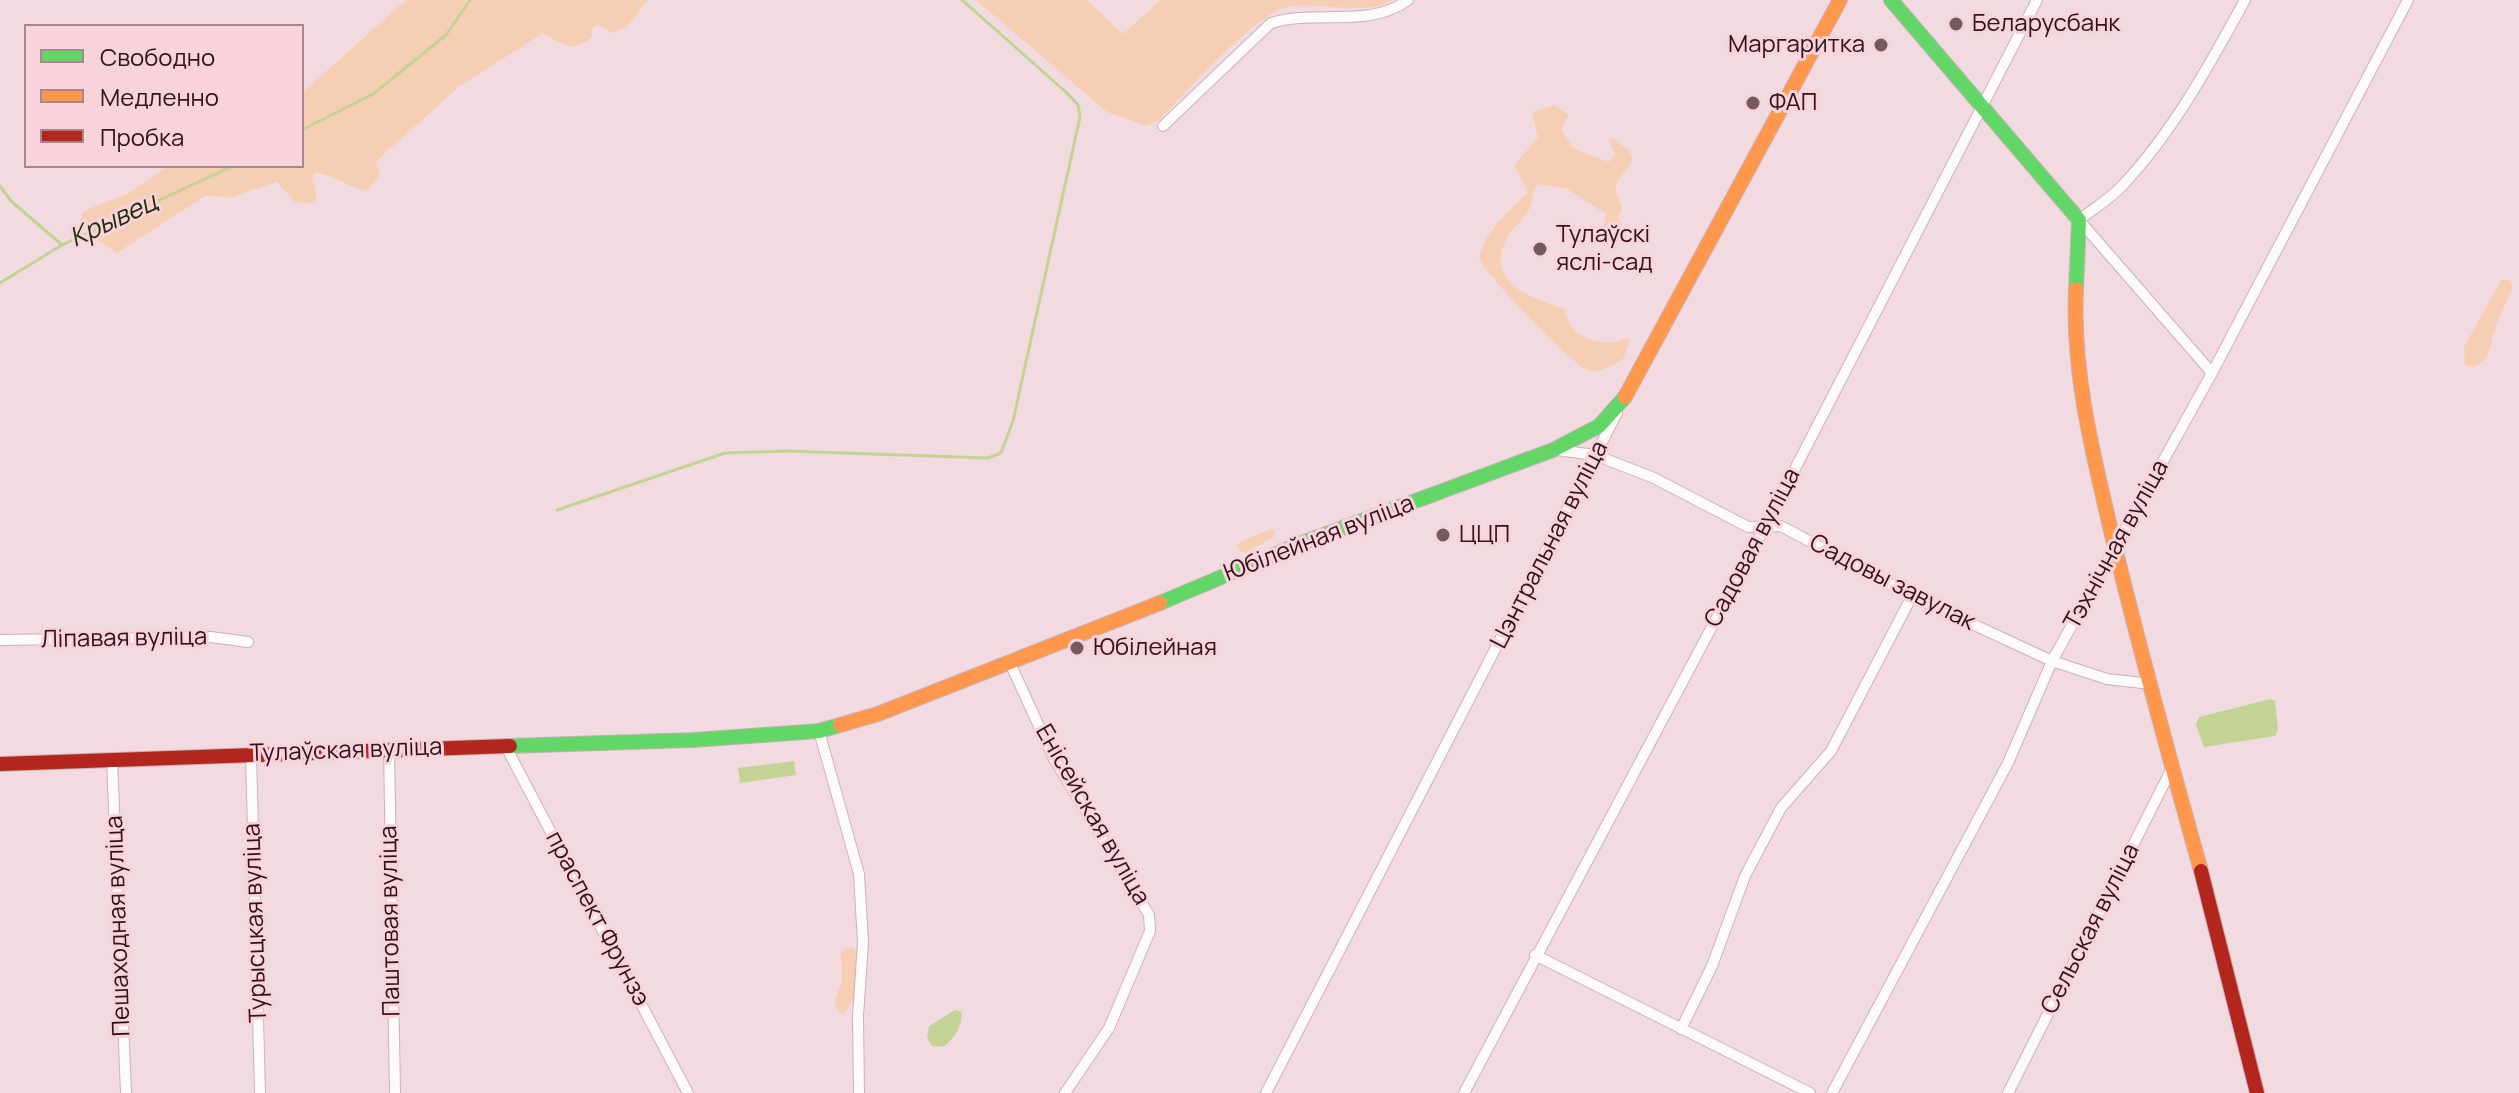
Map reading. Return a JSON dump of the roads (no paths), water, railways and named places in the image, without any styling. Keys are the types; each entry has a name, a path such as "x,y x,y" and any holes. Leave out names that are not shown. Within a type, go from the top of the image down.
{"main road":[{"name":"Цэнтральная вуліца","path":"1621,404 1840,0"},
{"path":"1891,0 2079,220 2075,310 2077,364 2116,549 2257,1093"},
{"name":"Юбілейная вуліца","path":"819,731 878,714 1302,543 1553,450 1599,426 1621,404"},
{"name":"Тулаўская вуліца","path":"0,764 693,740 819,731"}],"street":[{"path":"1163,126 1271,23 1294,16 1366,16 1392,12 1408,0"},
{"name":"Садовая вуліца","path":"1464,1093 1766,525 2037,0"},
{"path":"2212,373 2079,220 2122,186 2156,141 2201,79 2245,0"},
{"name":"Тэхнічная вуліца","path":"1832,1093 2008,763 2052,661 2212,373 2408,0"},
{"name":"Цэнтральная вуліца","path":"1266,1093 1621,404"},
{"name":"Садовы завулак","path":"1553,450 1573,449 1595,455 1654,478 1748,527 1781,526 1912,596 2052,661 2107,679 2151,684"},
{"path":"1681,1029 1712,966 1730,910 1752,862 1781,808 1831,751 1912,596"},
{"name":"Ліпавая вуліца","path":"0,640 211,637 248,642"},
{"name":"Енісейская вуліца","path":"1010,663 1054,759 1149,915 1150,931 1109,1028 1065,1093"},
{"path":"819,731 859,874 863,943 858,1016 859,1093"},
{"name":"праспект Фрунзэ","path":"505,745 688,1093"},
{"name":"Паштовая вуліца","path":"389,750 395,1093"},
{"name":"Турысцкая вуліца","path":"251,754 260,1093"},
{"name":"Пешаходная вуліца","path":"112,760 126,1093"},
{"name":"Сельская вуліца","path":"2008,1093 2173,766"},
{"path":"1535,955 1810,1093"}],"waterway":[{"name":"Крывец","path":"304,129 373,94 446,35 470,0"},
{"path":"557,510 725,453 786,451 988,458 1001,453 1013,421 1080,117 1078,105 1067,93 962,0"},
{"name":"Крывец","path":"0,283 62,245 229,168"},
{"path":"0,186 11,201 61,244"}],"place":[{"name":"Беларусбанк","path":"1956,24"},
{"name":"Маргаритка","path":"1881,45"},
{"name":"ФАП","path":"1753,103"},
{"name":"Тулаўскі яслі-сад","path":"1540,249"},
{"name":"ЦЦП","path":"1443,535"},
{"name":"Юбілейная","path":"1077,648"}]}
